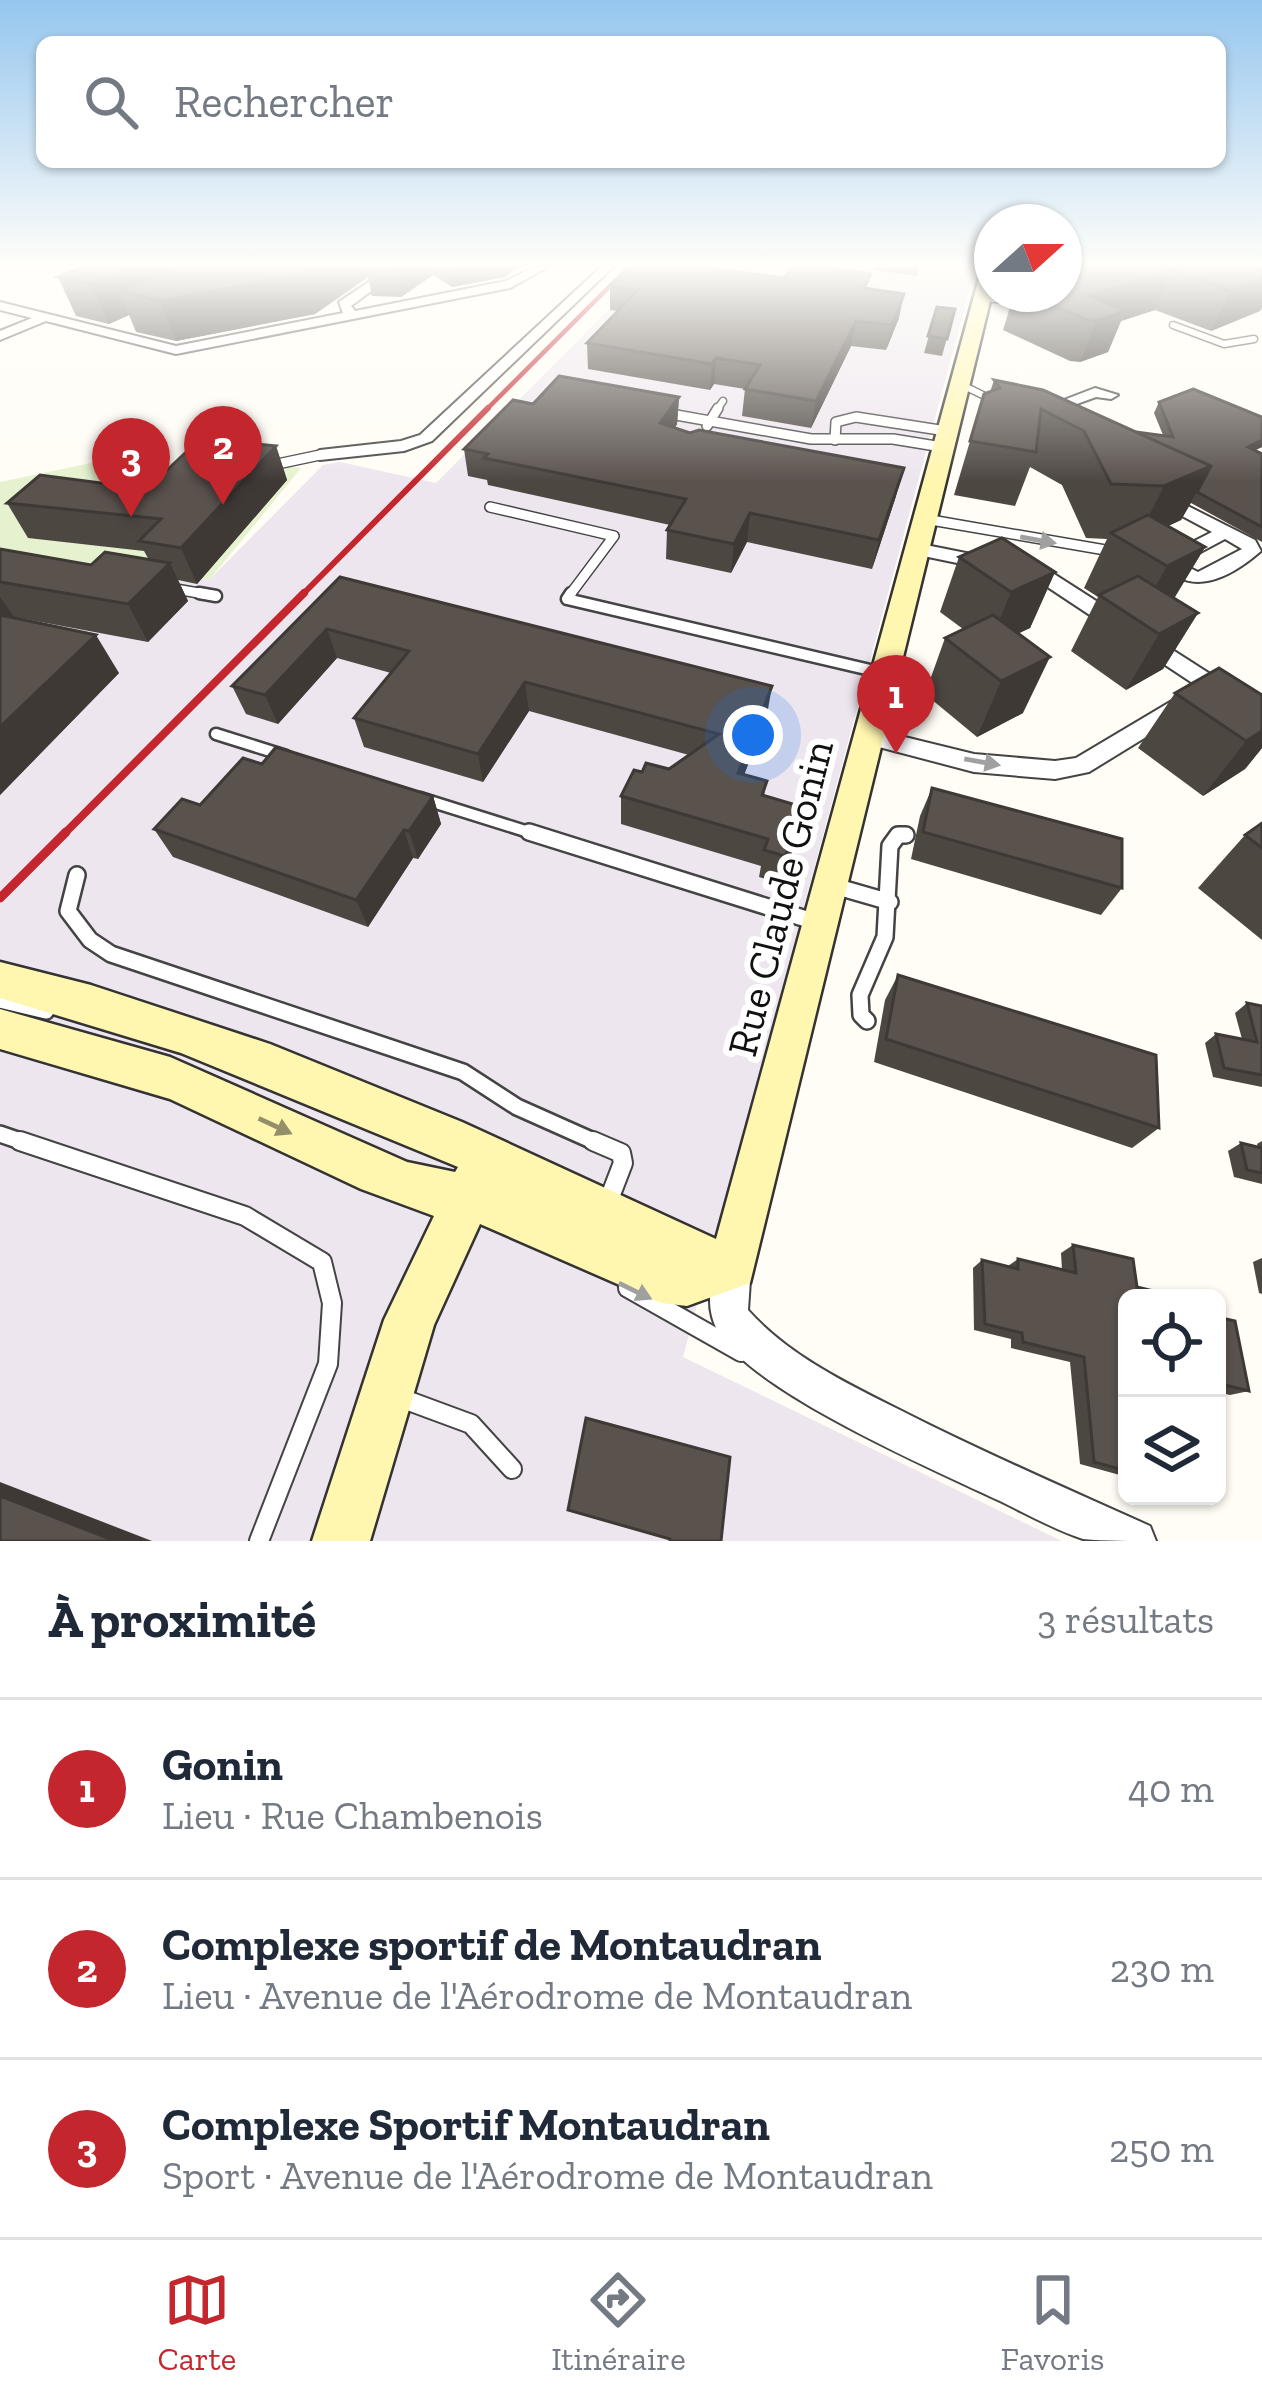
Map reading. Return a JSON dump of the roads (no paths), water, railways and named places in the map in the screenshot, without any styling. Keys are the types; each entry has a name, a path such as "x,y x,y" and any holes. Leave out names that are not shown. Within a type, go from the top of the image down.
{"street":[{"path":"125,339 176,350 233,339"},
{"path":"320,454 404,446 436,431 532,339"},
{"name":"Rue Claude Gonin","path":"733,1266 920,534 954,423 969,339"},
{"path":"1032,426 1035,414 1095,392 1111,395"},
{"path":"1143,488 1225,532 1252,551 1200,579 1180,574 1161,560 1225,532"},
{"path":"868,736 982,763 1067,769 1081,766 1213,686 1047,578 920,534"},
{"path":"0,980 90,1002 188,1034 478,1178 602,1214 702,1261 733,1266"},
{"path":"0,1029 64,1042 173,1079 418,1189 441,1196 478,1178"},
{"path":"478,1178 522,1216 661,1278 704,1279 733,1266"},
{"path":"341,1541 410,1320 478,1178"},
{"path":"733,1266 728,1303 732,1322 756,1349 894,1429 1135,1541"}],"lane":[{"path":"1210,339 1224,344 1247,339"},
{"path":"958,383 1000,414"},
{"path":"700,436 723,401"},
{"path":"643,409 835,440 892,439 954,423"},
{"path":"835,440 836,422 856,417 954,423"},
{"path":"262,466 320,454"},
{"path":"490,507 614,536 567,599 884,674"},
{"path":"920,534 1124,552"},
{"path":"154,585 216,596"},
{"path":"216,734 306,762"},
{"path":"397,790 820,923"},
{"path":"867,1022 861,1015 860,995 885,937 890,845 906,835"},
{"path":"77,875 68,910 90,940 111,954 463,1072 518,1107 614,1148 623,1163 602,1214"},
{"path":"830,884 890,902"},
{"path":"0,998 90,1002"},
{"path":"0,998 80,1018 252,1079"},
{"path":"376,1129 478,1178 510,1234 661,1304 880,1434 1108,1541"},
{"path":"0,1134 245,1216 322,1262 332,1303 328,1364 259,1541"},
{"path":"386,1392 471,1424 512,1469"}],"railway":[{"path":"488,408 557,339"},
{"path":"301,596 488,408"},
{"path":"485,411 488,408"},
{"path":"63,835 304,593"},
{"path":"63,835 66,832"},
{"path":"0,898 63,835"}],"place":[{"name":"Complexe sportif de Montaudran","path":"223,505"},
{"name":"Complexe Sportif Montaudran","path":"131,517"},
{"name":"Gonin","path":"896,754"}]}
